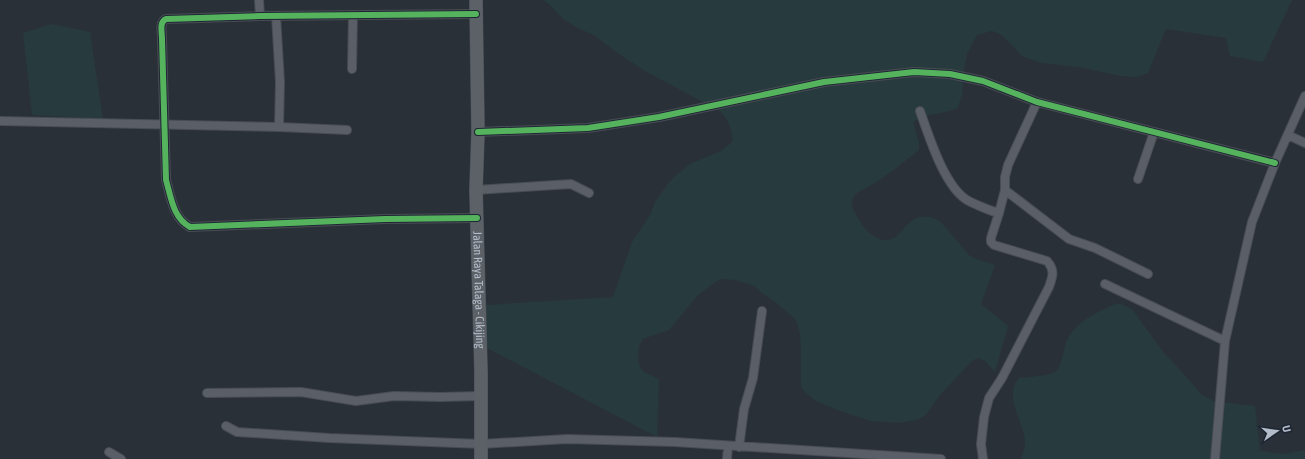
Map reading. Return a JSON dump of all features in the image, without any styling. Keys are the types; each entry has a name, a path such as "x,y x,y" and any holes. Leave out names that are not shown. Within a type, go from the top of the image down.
{"main road":[{"name":"Jalan Raya Talaga - Cikijing","path":"476,0 478,132 476,190 481,459"}],"street":[{"path":"259,0 260,16"},
{"path":"476,14 166,18 162,23 162,39 166,180 171,200 178,217 184,224 190,227 385,219 477,218"},
{"path":"352,69 353,15"},
{"path":"276,16 280,82 279,128"},
{"path":"478,132 588,128 659,117 824,82 914,72 950,74 983,81 1037,102 1275,163"},
{"path":"1215,459 1225,341 1252,222 1275,163 1305,96"},
{"path":"983,459 981,444 984,417 989,398 1002,378 1049,287 1053,273 1051,266 1047,261 994,245 991,238 1005,190 1005,177 1008,164 1037,102"},
{"path":"920,111 945,174 956,191 968,201 999,213"},
{"path":"0,121 164,124 347,130"},
{"path":"1138,179 1154,132"},
{"path":"1288,135 1305,143"},
{"path":"476,190 571,184 589,193"},
{"path":"1005,190 1069,239 1095,248 1148,274"},
{"path":"1105,284 1225,341"},
{"path":"740,447 744,409 753,378 762,311"},
{"path":"207,393 301,392 356,401 394,396 481,396"},
{"path":"226,426 237,432 337,438 481,444 568,439 675,442 941,459"},
{"path":"727,459 728,446"},
{"path":"109,452 121,459"}],"green space":[{"path":"543,0 1292,0 1263,62 1230,56 1226,38 1166,29 1148,73 1136,77 1121,76 1078,67 1041,63 1022,56 1004,37 998,33 992,31 977,35 967,54 962,94 958,108 947,112 928,115 913,123 919,143 919,150 886,176 858,192 852,202 852,207 854,212 871,234 877,238 886,240 896,237 918,217 925,216 935,219 941,222 969,255 976,259 995,265 981,304 1008,326 995,372 985,361 979,358 973,360 939,396 926,415 919,419 900,423 871,421 840,411 816,401 801,387 800,333 796,320 755,286 735,280 721,279 697,296 669,330 643,339 639,346 638,360 640,367 644,372 659,379 657,437 483,346 486,305 613,297 632,242 650,215 655,202 673,178 690,164 721,151 732,142 731,129 728,121 720,111 645,71 595,36 563,19 549,4"},
{"path":"51,24 90,32 103,119 32,115 23,33"},
{"path":"1115,304 1121,304 1132,309 1164,353 1201,394 1213,401 1255,406 1260,451 1284,454 1305,450 1305,459 1021,459 1025,441 1024,433 1013,401 1015,385 1019,378 1046,375 1057,371 1061,363 1065,344 1071,333 1088,318"}],"cycle path":[{"path":"476,14 260,16 166,19 162,22 161,28 166,180 176,213 184,223 190,227 385,219 477,218"},
{"path":"478,132 588,128 659,117 824,82 914,72 950,74 983,81 1037,102 1275,163"}]}
